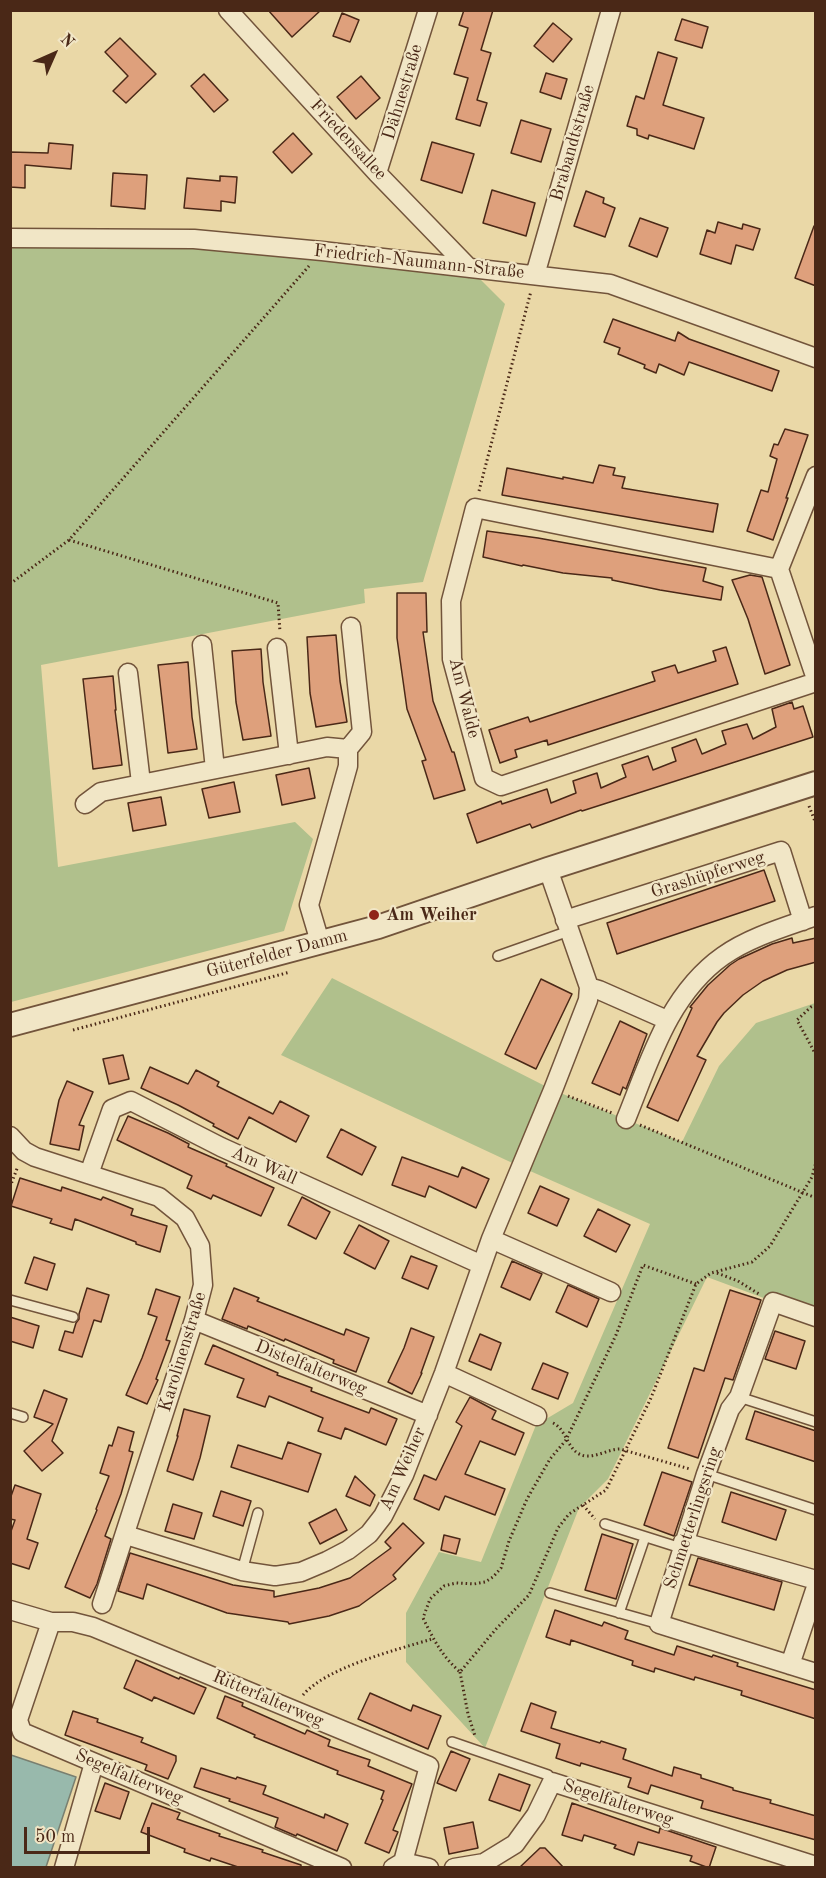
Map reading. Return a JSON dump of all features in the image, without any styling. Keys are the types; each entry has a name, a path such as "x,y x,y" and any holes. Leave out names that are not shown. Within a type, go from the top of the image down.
{"street":[{"name":"Friedensallee","path":"228,10 469,268"},
{"name":"Dähnestraße","path":"377,172 428,10"},
{"name":"Brabandtstraße","path":"535,275 611,10"},
{"name":"Friedrich-Naumann-Straße","path":"10,238 194,240 322,251 610,284 816,358"},
{"path":"475,508 779,569 816,476"},
{"name":"Am Walde","path":"475,508 451,601 452,659 484,778 501,786 816,681 779,569"},
{"path":"320,942 309,905 348,766 348,749 362,732 351,627"},
{"path":"202,645 215,769"},
{"path":"277,648 289,754"},
{"path":"128,673 141,783"},
{"path":"86,804 100,792 141,783 327,747 348,749"},
{"name":"Güterfelder Damm","path":"10,1025 384,925 548,869 816,783"},
{"name":"Grashüpferweg","path":"567,925 781,851 809,919 754,939 723,955 695,980 667,1020 626,1119"},
{"path":"548,869 589,987 667,1020"},
{"name":"Am Weiher","path":"126,1535 242,1570 275,1576 301,1572 348,1550 369,1534 383,1516 394,1496 428,1415 491,1239 588,1000 589,987"},
{"name":"Am Wall","path":"89,1174 112,1109 131,1101 221,1147 482,1265"},
{"name":"Karolinenstraße","path":"10,1136 24,1151 34,1157 159,1197 185,1218 200,1246 203,1285 194,1320 102,1604"},
{"path":"491,1239 611,1292"},
{"path":"773,1302 816,1317"},
{"name":"Schmetterlingsring","path":"658,1624 706,1474 730,1408 739,1397 773,1302"},
{"name":"Distelfalterweg","path":"194,1320 428,1415"},
{"path":"444,1373 537,1416"},
{"path":"682,1545 816,1580"},
{"path":"789,1665 816,1587"},
{"name":"Ritterfalterweg","path":"10,1610 51,1622 73,1622 93,1627 429,1766 400,1866"},
{"name":"Segelfalterweg","path":"51,1622 18,1720 22,1732 342,1868"},
{"path":"658,1624 816,1672"},
{"path":"64,1868 94,1763"},
{"name":"Segelfalterweg","path":"454,1868 484,1863 515,1844 536,1815 552,1782 816,1866"},
{"path":"400,1866 429,1868"}],"lane":[{"path":"498,956 567,925"},
{"path":"10,1300 73,1317"},
{"path":"739,1397 816,1422"},
{"path":"10,1413 23,1417"},
{"path":"706,1474 816,1510"},
{"path":"242,1570 258,1514"},
{"path":"605,1524 645,1537 682,1545"},
{"path":"619,1613 645,1537"},
{"path":"550,1593 658,1624"},
{"path":"452,1742 548,1775 552,1782"}],"path":[{"path":"10,584 69,540 322,251"},
{"path":"475,508 535,275"},
{"path":"69,540 278,603 280,637 277,648"},
{"path":"809,805 816,824"},
{"path":"816,1005 797,1020 816,1055"},
{"path":"553,1090 816,1198"},
{"path":"460,1672 496,1629 529,1595 558,1528 569,1514 606,1490 651,1398 696,1284 711,1273 752,1262 770,1246 812,1177 816,1162"},
{"path":"480,1752 468,1714 460,1672 432,1639 423,1618 430,1599 444,1586 456,1583 485,1582 501,1568 509,1541 527,1499 550,1459 566,1440 616,1335 643,1265 696,1284"},
{"path":"715,1272 738,1281 773,1302"},
{"path":"537,1416 557,1425 578,1454 588,1457 613,1449 625,1450 706,1474"},
{"path":"582,1505 592,1518 605,1524"},
{"path":"295,1710 312,1686 352,1665 432,1639"}],"green space":[{"path":"11,238 194,239 469,268 505,304 423,582 364,589 365,603 41,665 58,867 295,822 313,839 284,931 11,1002"},
{"path":"332,978 553,1090 682,1142 719,1066 756,1023 815,1003 815,1317 707,1277 608,1479 579,1508 485,1748 406,1662 406,1613 439,1552 481,1562 536,1425 573,1403 650,1224 521,1167 281,1055"}],"shaded area":[{"path":"11,1755 76,1777 46,1867 11,1867"}],"building":[{"path":"268,10 321,10 292,37"},
{"path":"464,10 493,10 481,50 491,53 477,100 487,103 480,126 456,119 468,78 454,74 468,28 459,25"},
{"path":"342,13 359,20 350,42 333,36"},
{"path":"682,19 708,27 702,48 675,40"},
{"path":"553,23 572,39 553,62 534,46"},
{"path":"120,38 156,74 126,103 113,91 128,76 105,52"},
{"path":"658,52 677,58 663,105 704,118 694,149 649,135 648,139 637,135 637,129 627,126 636,96 644,99"},
{"path":"546,73 567,79 561,99 540,92"},
{"path":"204,74 228,100 214,112 191,86"},
{"path":"361,76 380,98 356,119 337,97"},
{"path":"521,120 551,129 541,162 511,153"},
{"path":"293,133 312,154 292,173 273,152"},
{"path":"432,142 474,154 462,193 421,180"},
{"path":"49,143 73,145 71,169 25,165 25,188 10,187 10,152 48,153"},
{"path":"113,173 147,175 145,209 111,206"},
{"path":"220,176 237,177 235,203 221,201 221,211 184,208 187,178 220,181"},
{"path":"492,190 535,203 526,236 483,223"},
{"path":"586,191 604,198 603,203 615,208 605,237 574,226"},
{"path":"640,218 668,228 657,257 629,246"},
{"path":"718,222 742,229 743,224 760,229 753,250 736,245 731,264 700,254 707,230 715,233"},
{"path":"814,226 816,227 816,286 795,278"},
{"path":"613,319 675,341 678,332 689,339 779,371 772,391 689,362 684,375 659,364 656,373 644,368 645,365 618,354 620,348 604,342"},
{"path":"785,429 808,435 773,540 747,531 761,490 768,492 777,459 770,456 774,444 778,445"},
{"path":"599,465 615,468 613,475 625,477 622,488 718,504 713,532 502,495 507,468 593,483"},
{"path":"487,531 706,568 703,581 723,587 721,600 660,590 612,580 612,578 563,573 483,557"},
{"path":"750,575 762,577 790,665 765,674 748,619 732,580"},
{"path":"397,593 426,593 427,632 423,632 433,701 452,752 454,752 465,790 434,799 422,761 426,760 407,709 397,638"},
{"path":"336,635 340,681 347,722 316,727 310,693 307,637"},
{"path":"726,647 738,684 548,745 547,740 515,750 517,757 500,763 489,730 528,717 530,722 655,681 652,672 675,665 678,673 716,661 713,651"},
{"path":"261,649 271,736 243,740 236,702 232,651"},
{"path":"188,662 197,749 168,753 158,665"},
{"path":"113,676 122,765 93,769 83,679"},
{"path":"792,702 794,709 803,706 813,737 581,810 532,828 530,824 477,843 467,814 501,801 502,804 547,789 551,803 576,793 573,781 597,773 601,788 626,777 622,765 648,756 653,770 676,761 672,748 696,739 702,754 726,744 722,731 747,724 753,739 776,727 772,709"},
{"path":"309,768 315,798 282,805 276,775"},
{"path":"234,782 240,812 209,818 202,789"},
{"path":"161,797 166,825 133,831 128,803"},
{"path":"764,870 775,901 617,954 607,923"},
{"path":"792,938 793,943 816,938 816,962 787,970 763,981 743,995 724,1013 697,1056 706,1060 678,1121 647,1107 692,1008 690,1007 708,985 739,959"},
{"path":"541,979 572,994 536,1069 505,1054"},
{"path":"620,1021 647,1034 626,1089 623,1087 620,1095 592,1083"},
{"path":"123,1055 129,1079 109,1084 103,1059"},
{"path":"150,1067 188,1084 196,1070 219,1082 217,1086 273,1114 280,1101 309,1116 296,1142 249,1117 238,1139 178,1105 141,1088"},
{"path":"67,1081 93,1092 79,1125 84,1126 79,1150 50,1144 59,1100"},
{"path":"128,1116 168,1133 189,1144 188,1147 274,1188 261,1216 213,1195 211,1199 187,1188 192,1176 117,1140"},
{"path":"341,1129 376,1147 362,1175 327,1157"},
{"path":"402,1157 458,1177 462,1167 489,1179 476,1208 429,1186 425,1197 392,1185"},
{"path":"20,1178 61,1191 62,1187 101,1200 103,1197 133,1209 131,1215 167,1226 160,1252 75,1219 72,1230 50,1223 52,1219 11,1206"},
{"path":"540,1186 569,1199 557,1226 528,1213"},
{"path":"302,1197 330,1212 316,1239 288,1225"},
{"path":"598,1209 630,1225 616,1252 584,1236"},
{"path":"359,1225 389,1241 375,1269 344,1253"},
{"path":"411,1256 437,1266 428,1289 402,1278"},
{"path":"34,1257 55,1264 47,1290 25,1283"},
{"path":"512,1261 542,1274 530,1300 501,1287"},
{"path":"568,1285 599,1299 587,1327 556,1312"},
{"path":"87,1288 109,1295 101,1322 94,1320 82,1357 59,1350 65,1331 73,1333"},
{"path":"234,1288 259,1298 257,1301 344,1335 346,1329 369,1338 356,1372 285,1339 284,1341 248,1326 247,1329 222,1319"},
{"path":"156,1289 180,1297 166,1340 170,1341 156,1379 158,1380 147,1404 126,1395 157,1317 148,1314"},
{"path":"730,1290 761,1300 733,1380 725,1378 698,1458 668,1448 694,1368 704,1371"},
{"path":"10,1317 39,1326 33,1348 10,1341"},
{"path":"411,1328 434,1337 412,1394 388,1382"},
{"path":"775,1331 805,1341 796,1369 765,1359"},
{"path":"480,1334 501,1343 491,1370 469,1361"},
{"path":"213,1345 278,1373 277,1375 312,1388 311,1391 369,1413 371,1408 397,1419 386,1445 345,1428 341,1439 318,1431 323,1418 269,1396 265,1407 237,1397 244,1379 205,1364"},
{"path":"543,1363 568,1373 558,1399 532,1389"},
{"path":"44,1390 67,1399 52,1441 63,1453 42,1471 24,1451 53,1424 34,1417"},
{"path":"470,1397 496,1411 492,1419 524,1433 515,1455 480,1441 465,1474 505,1489 495,1515 445,1496 439,1510 414,1499 424,1475 436,1480 462,1426 456,1422"},
{"path":"184,1409 210,1416 193,1480 167,1471"},
{"path":"755,1411 816,1431 816,1462 746,1439"},
{"path":"118,1427 134,1432 129,1451 133,1452 121,1494 105,1536 111,1539 97,1584 90,1598 65,1587 109,1476 100,1473 109,1445 112,1446"},
{"path":"288,1442 321,1454 308,1492 231,1467 238,1445 282,1459"},
{"path":"662,1472 692,1482 674,1536 644,1525"},
{"path":"355,1476 375,1495 370,1506 346,1496"},
{"path":"15,1485 41,1494 27,1539 38,1543 29,1569 10,1563 10,1534 15,1520 10,1519 10,1499"},
{"path":"221,1491 251,1501 243,1526 213,1516"},
{"path":"731,1492 786,1510 776,1540 722,1522"},
{"path":"173,1504 202,1513 194,1539 165,1531"},
{"path":"336,1509 347,1530 320,1544 309,1523"},
{"path":"403,1523 424,1543 393,1575 396,1579 359,1606 329,1616 289,1624 227,1613 147,1584 143,1599 118,1591 130,1553 233,1585 274,1591 274,1597 319,1588 350,1578 391,1548 385,1542"},
{"path":"602,1534 633,1544 616,1599 585,1590"},
{"path":"444,1535 460,1539 456,1554 441,1550"},
{"path":"698,1558 782,1582 774,1610 689,1585"},
{"path":"555,1610 602,1626 604,1622 628,1631 625,1639 674,1655 677,1646 712,1657 713,1655 738,1663 737,1666 816,1690 816,1719 741,1695 742,1691 655,1668 654,1672 632,1665 633,1661 571,1640 570,1645 546,1637"},
{"path":"136,1660 206,1688 194,1714 154,1697 152,1701 124,1688"},
{"path":"370,1693 411,1711 413,1705 441,1716 428,1749 358,1719"},
{"path":"225,1696 305,1734 307,1730 330,1740 328,1746 370,1760 368,1766 412,1784 393,1830 398,1832 389,1853 365,1843 383,1800 381,1799 384,1791 337,1774 338,1771 254,1737 255,1735 217,1718"},
{"path":"531,1703 556,1712 551,1728 626,1749 623,1759 672,1776 674,1767 701,1775 701,1778 733,1788 733,1790 771,1800 770,1803 816,1816 816,1840 701,1808 703,1801 651,1785 648,1794 628,1787 631,1778 556,1758 560,1744 521,1731"},
{"path":"73,1711 143,1738 141,1742 176,1756 168,1779 145,1770 147,1765 65,1735"},
{"path":"451,1751 470,1759 456,1791 437,1783"},
{"path":"201,1768 266,1786 263,1794 324,1818 325,1814 348,1824 337,1851 275,1827 278,1818 194,1787"},
{"path":"499,1774 530,1785 520,1811 489,1800"},
{"path":"105,1783 129,1792 120,1819 95,1811"},
{"path":"152,1803 180,1813 177,1819 301,1865 301,1868 241,1868 184,1852 185,1849 141,1832"},
{"path":"572,1803 659,1833 660,1828 716,1847 709,1868 690,1861 692,1856 638,1842 634,1855 614,1848 616,1845 584,1835 582,1841 562,1835"},
{"path":"473,1822 478,1848 449,1854 444,1828"},
{"path":"540,1848 545,1848 564,1868 519,1868"}],"place":[{"name":"Am Weiher","path":"374,915"}]}
